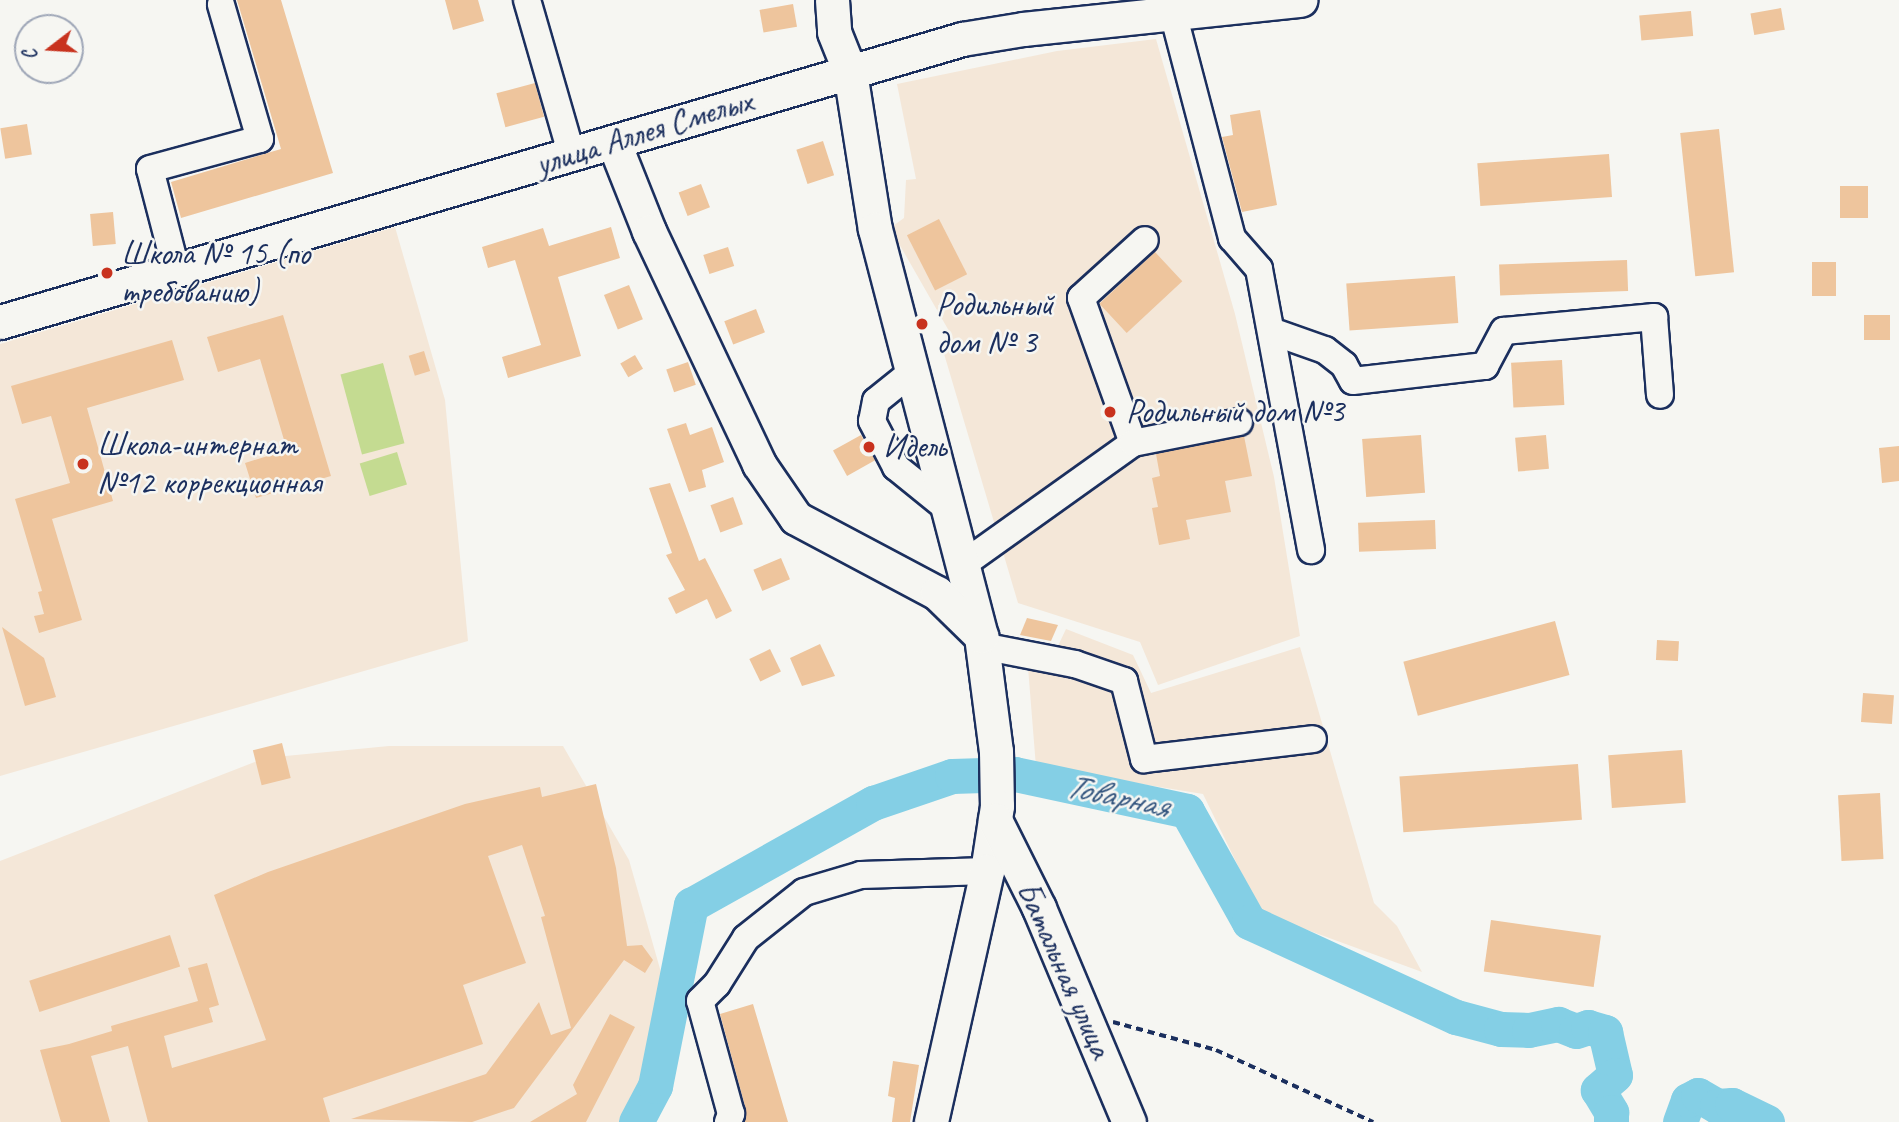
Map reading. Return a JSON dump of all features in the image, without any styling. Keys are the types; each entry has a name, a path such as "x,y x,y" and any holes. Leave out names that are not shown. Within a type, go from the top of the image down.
{"main road":[{"path":"832,0 834,32 850,72 875,229 981,641 996,751 996,813 987,871 931,1122"},
{"name":"улица Аллея Смелых","path":"0,322 974,37 1173,13 1221,4 1300,0"},
{"path":"614,143 649,231 759,464 796,518 937,593 981,641"},
{"path":"937,593 957,583 962,565"},
{"name":"Батальная улица","path":"996,813 1040,908 1129,1122"},
{"path":"979,909 993,900 1017,898 1040,908"}],"street":[{"path":"527,0 572,156"},
{"path":"176,269 150,169 260,139 221,5"},
{"path":"1173,13 1232,238 1259,269 1311,550"},
{"path":"1133,443 1081,298 1144,240"},
{"path":"1271,331 1325,350 1344,365 1353,381 1485,366 1504,331 1654,317 1660,395"},
{"path":"912,372 876,401 872,421 896,467 948,509"},
{"path":"962,565 1133,443 1239,422"},
{"path":"981,641 1075,664 1125,681 1144,759 1313,739"},
{"path":"729,1122 731,1114 700,1001 717,984 746,938 804,892 861,875 987,871"}],"path":[{"path":"1110,1021 1216,1050 1373,1122"}],"shaded area":[{"name":"Родильный дом №3","path":"1156,39 1235,314 1274,477 1300,636 1158,685 1140,642 1018,603 942,347 949,331 890,228 904,218 906,180 916,179 897,84 1057,51"},
{"path":"395,227 445,400 468,641 0,776 0,344"},
{"path":"1066,629 1133,655 1151,693 1300,647 1374,903 1397,926 1422,972 1261,913 1203,794 1036,767 1026,642 1057,648"},
{"path":"389,746 563,746 629,860 674,1018 629,1122 0,1122 0,861 265,758"}],"green space":[{"path":"383,363 404,443 362,455 340,374"},
{"path":"397,452 407,485 370,496 360,463"}],"building":[{"path":"237,0 281,0 333,173 181,218 171,182 281,149"},
{"path":"445,0 478,0 484,21 453,30"},
{"path":"793,4 797,27 764,33 760,10"},
{"path":"1781,8 1785,30 1754,35 1750,13"},
{"path":"1691,11 1693,36 1641,40 1639,16"},
{"path":"535,83 544,117 505,127 496,93"},
{"path":"1260,110 1277,205 1242,212 1222,137 1233,135 1230,115"},
{"path":"27,124 32,155 5,159 0,128"},
{"path":"1719,129 1734,272 1695,276 1680,133"},
{"path":"823,141 834,175 807,184 796,150"},
{"path":"1609,154 1612,197 1480,206 1477,163"},
{"path":"701,184 710,207 688,216 679,193"},
{"path":"1840,186 1868,186 1868,218 1840,218"},
{"path":"113,212 116,244 93,246 90,214"},
{"path":"939,219 967,274 935,291 907,235"},
{"path":"611,227 620,258 558,277 581,356 508,378 502,357 541,345 515,260 488,268 482,247 543,228 549,246"},
{"path":"728,247 734,266 709,274 703,255"},
{"path":"1155,252 1182,281 1127,333 1099,304"},
{"path":"1627,260 1628,291 1500,295 1499,264"},
{"path":"1812,262 1836,262 1836,296 1812,296"},
{"path":"1455,276 1458,323 1350,330 1346,284"},
{"path":"629,285 643,319 618,329 604,295"},
{"path":"756,309 765,332 733,345 724,321"},
{"path":"283,315 331,476 256,498 245,463 287,450 260,359 218,372 207,337"},
{"path":"1864,315 1890,315 1890,340 1864,340"},
{"name":"Школа-интернат №12 коррекционная","path":"172,340 184,380 87,408 113,501 52,519 82,620 39,633 34,616 44,614 38,592 42,591 15,499 70,483 51,416 22,424 11,386"},
{"path":"424,351 430,371 415,376 409,356"},
{"path":"635,355 643,369 628,377 620,364"},
{"path":"1562,360 1564,405 1513,408 1511,363"},
{"path":"688,362 696,385 674,392 666,369"},
{"path":"686,423 690,435 712,427 724,462 702,470 706,487 689,492 667,429"},
{"path":"861,435 875,460 847,476 833,451"},
{"path":"1421,435 1425,493 1366,497 1362,439"},
{"path":"1546,435 1549,469 1518,472 1515,438"},
{"path":"1244,436 1252,476 1225,481 1231,512 1186,520 1190,539 1159,545 1152,508 1158,507 1152,478 1160,476 1156,454"},
{"path":"1899,446 1899,481 1882,483 1879,448"},
{"path":"670,483 699,561 705,558 732,611 716,619 707,599 676,614 668,598 685,590 666,555 672,553 649,488"},
{"path":"733,497 743,524 720,532 710,505"},
{"path":"1435,520 1436,549 1359,552 1358,523"},
{"path":"781,558 790,579 762,591 753,570"},
{"path":"1027,618 1058,625 1051,641 1020,635"},
{"path":"1555,621 1569,675 1418,716 1403,662"},
{"path":"2,627 44,658 56,697 25,706"},
{"path":"1657,640 1679,641 1678,661 1656,660"},
{"path":"820,644 835,676 802,686 790,658"},
{"path":"770,649 781,671 760,682 749,659"},
{"path":"1863,693 1894,695 1892,724 1861,722"},
{"path":"282,743 291,778 262,785 253,750"},
{"path":"1682,750 1686,803 1612,808 1608,755"},
{"path":"1578,764 1582,820 1403,832 1399,776"},
{"path":"596,784 616,868 627,946 642,945 653,960 645,973 624,960 514,1108 472,1122 351,1119 486,1074 539,1002 551,1035 571,1028 541,917 545,916 522,845 488,856 526,963 463,985 483,1044 323,1098 330,1122 148,1122 128,1046 91,1056 110,1122 61,1122 40,1050 112,1031 111,1026 198,1001 188,968 207,963 219,1005 209,1008 213,1022 164,1036 172,1068 266,1040 214,895 268,872 465,804 540,787 542,797"},
{"path":"1880,793 1883,859 1842,861 1838,795"},
{"path":"1491,920 1601,935 1594,987 1484,971"},
{"path":"170,935 180,966 39,1012 29,981"},
{"path":"753,1004 788,1122 745,1122 746,1110 720,1014"},
{"path":"610,1014 635,1027 586,1122 530,1122 577,1094 573,1085"},
{"path":"893,1061 919,1065 910,1122 892,1122 895,1098 888,1096"}],"waterway":[{"name":"Товарная","path":"636,1122 655,1086 691,905 873,803 952,776 1015,774 1187,811 1249,922 1456,1017 1501,1029 1529,1030 1558,1024 1576,1031 1588,1027 1605,1032 1615,1075 1598,1090 1611,1112 1611,1122"},
{"name":"Товарная","path":"1680,1122 1688,1100 1698,1095 1717,1106 1732,1105 1767,1122"}],"place":[{"name":"Школа № 15 (по требованию)","path":"107,273"},
{"name":"Родильный дом № 3","path":"922,324"},
{"name":"Родильный дом №3","path":"1110,412"},
{"name":"Идель","path":"869,447"},
{"name":"Школа-интернат №12 коррекционная","path":"83,464"}]}
